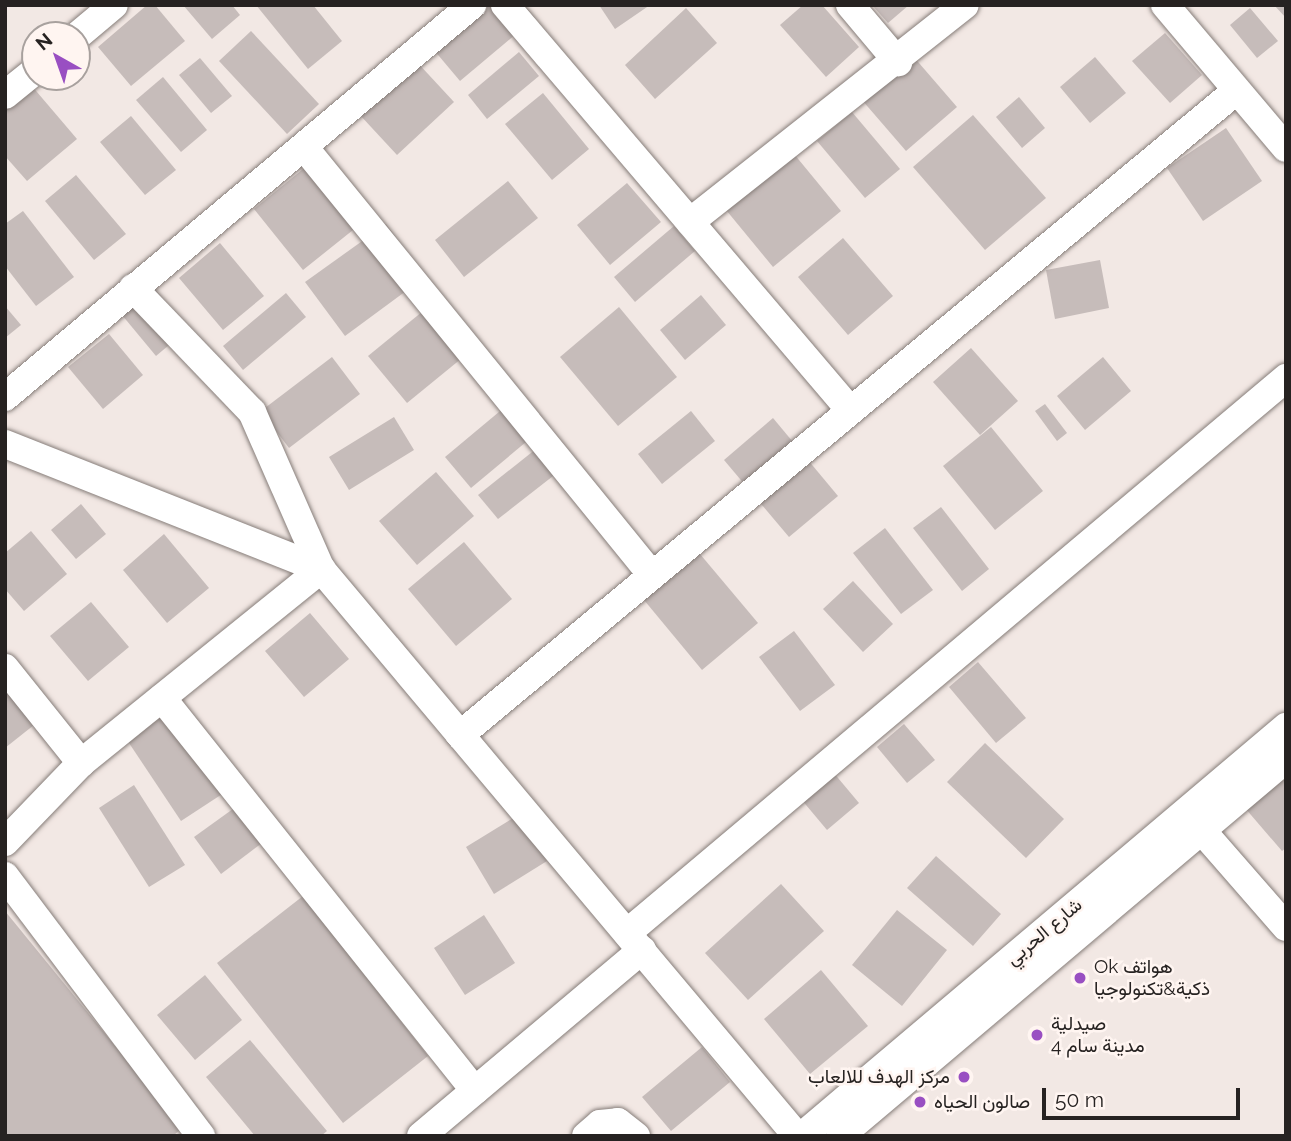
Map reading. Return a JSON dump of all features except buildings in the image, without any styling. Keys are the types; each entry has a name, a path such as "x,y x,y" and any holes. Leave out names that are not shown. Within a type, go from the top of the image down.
{"street":[{"path":"91,24 114,5"},
{"path":"5,397 472,5"},
{"path":"505,5 850,410"},
{"path":"850,5 898,62"},
{"path":"690,222 898,62 965,5"},
{"path":"1165,5 1286,148"},
{"path":"5,95 21,82"},
{"path":"460,735 1236,91"},
{"path":"304,147 652,575"},
{"path":"133,288 252,412 321,569 797,1136"},
{"path":"421,1136 475,1091 634,941 1286,378"},
{"path":"5,444 321,569"},
{"path":"5,842 81,763 321,569"},
{"path":"5,668 81,763"},
{"path":"162,698 475,1091"},
{"name":"شارع الحربي","path":"840,1136 1194,821 1286,727"},
{"name":"شارع الحربي","path":"802,1136 1194,821 1286,759"},
{"path":"1194,821 1286,927"},
{"path":"5,876 201,1136"},
{"path":"586,1136 600,1124 618,1122 636,1136"}],"place":[{"name":"Ok هواتف ذكية&تكنولوجيا","path":"1080,978"},
{"name":"صيدلية مدينة سام 4","path":"1037,1035"},
{"name":"مركز الهدف للالعاب","path":"964,1077"},
{"name":"صالون الحياه","path":"920,1102"}]}
